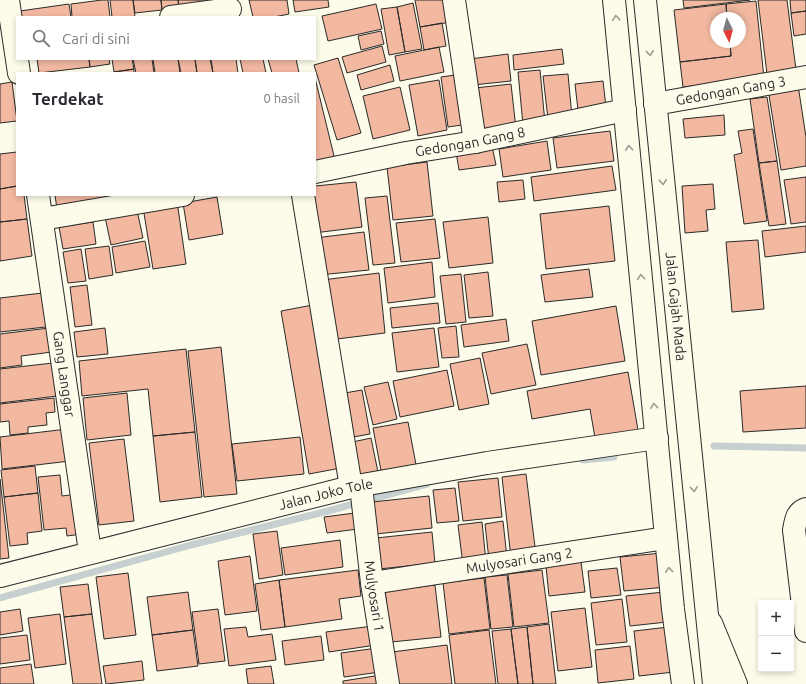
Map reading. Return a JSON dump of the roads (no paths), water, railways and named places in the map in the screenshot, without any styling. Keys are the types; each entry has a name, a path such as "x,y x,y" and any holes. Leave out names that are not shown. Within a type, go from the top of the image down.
{"street":[{"path":"8,0 15,39"},
{"path":"454,0 475,142"},
{"path":"614,0 673,609 682,684"},
{"name":"Jalan Gajah Mada","path":"645,0 714,684"},
{"path":"178,16 230,9"},
{"path":"17,60 19,72"},
{"name":"Gedongan Gang 3","path":"655,104 806,77"},
{"name":"Gedongan Gang 8","path":"316,172 406,153 475,142 625,110"},
{"name":"Gang Langgar","path":"38,196 90,552"},
{"path":"42,219 177,196"},
{"name":"Mulyosari 1","path":"303,196 360,494 388,684"},
{"name":"Jalan Joko Tole","path":"0,576 90,552 360,494 486,463 657,438"},
{"path":"806,509 796,516 794,530 806,631"},
{"name":"Mulyosari Gang 2","path":"372,583 666,538"},
{"name":"Jalan Gajah Mada","path":"706,612 736,684"}],"waterway":[{"path":"714,446 806,448"},
{"path":"583,460 614,457"},
{"path":"0,598 191,545 328,511 427,484"}]}
